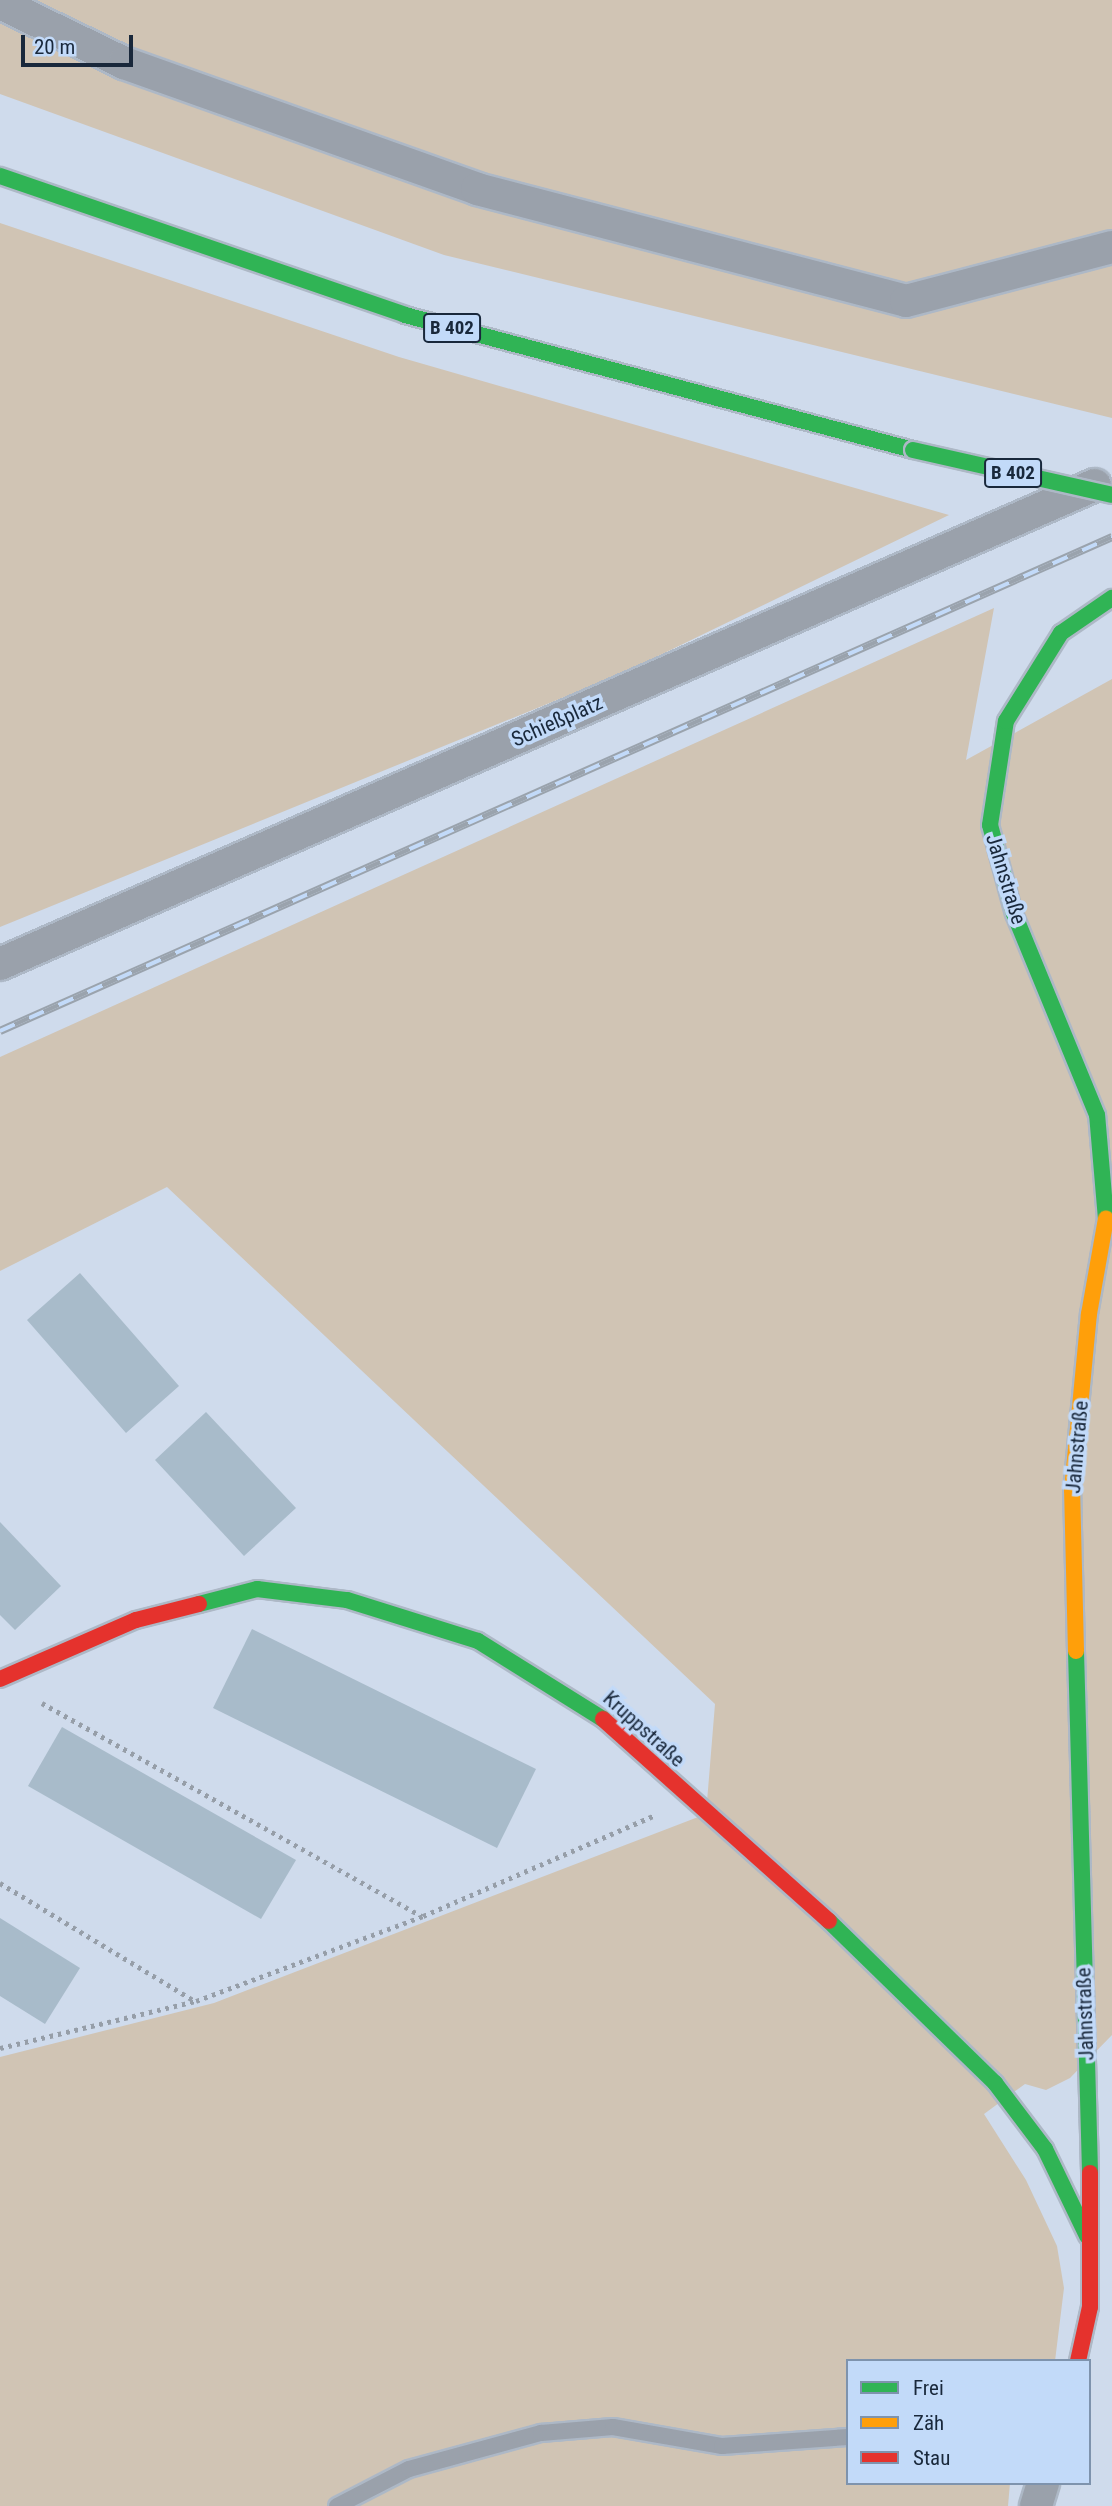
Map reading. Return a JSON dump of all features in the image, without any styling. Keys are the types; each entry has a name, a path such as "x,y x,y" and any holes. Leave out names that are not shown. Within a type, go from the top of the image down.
{"street":[{"path":"0,3 124,63 477,189 906,301 1112,247"},
{"name":"B 402","path":"0,176 405,315 913,450 1112,495"},
{"name":"Schießplatz","path":"0,964 1112,477"},
{"name":"Jahnstraße","path":"1078,2359 1090,2307 1098,2229 1072,1490 1089,1314 1107,1214 1097,1115 1014,914 990,825 1006,721 1061,633 1112,598"},
{"name":"Kruppstraße","path":"0,1679 135,1620 257,1589 347,1600 478,1641 582,1701 852,1941 995,2083 1045,2150 1098,2229"},
{"path":"1036,2506 1042,2485"}],"lane":[{"path":"338,2506 409,2469 541,2433 613,2427 722,2445 846,2437"}],"path":[{"path":"36,1700 423,1916"},
{"path":"0,2048 196,2001 423,1916 628,1831 687,1796"},
{"path":"0,1883 196,2001"}],"shaded area":[{"path":"0,0 1112,0 1112,418 444,255 0,94"},
{"path":"0,223 399,357 949,515 623,673 0,927"},
{"path":"994,608 966,760 1112,679 1112,2035 1070,2078 1046,2090 1025,2084 984,2114 1026,2180 1057,2246 1064,2288 1055,2359 846,2359 846,2485 1010,2485 1008,2506 0,2506 0,2057 214,2003 706,1814 715,1704 167,1187 0,1271 0,1057"}],"building":[{"path":"80,1273 179,1386 126,1433 27,1320"},
{"path":"206,1412 296,1508 244,1556 155,1460"},
{"path":"0,1522 61,1586 15,1630 0,1615"},
{"path":"252,1629 536,1769 497,1848 213,1708"},
{"path":"62,1727 296,1860 261,1919 28,1786"},
{"path":"0,1918 80,1968 45,2024 0,1996"}],"railway":[{"path":"0,1031 1112,537"}],"traffic: fast":[{"path":"0,176 405,315 913,450"},
{"path":"913,450 1112,495"},
{"path":"1106,1219 1097,1115 1014,914 990,825 1006,721 1061,633 1112,598"},
{"path":"199,1604 257,1589 347,1600 478,1641 603,1719"},
{"path":"1076,1651 1090,2173"},
{"path":"829,1921 995,2083 1045,2149 1087,2236"}],"traffic: slow":[{"path":"1076,1651 1072,1490 1089,1314 1106,1219"}],"traffic: jam":[{"path":"0,1679 136,1620 199,1604"},
{"path":"603,1719 829,1921"},
{"path":"1078,2359 1090,2307 1090,2173"}]}
